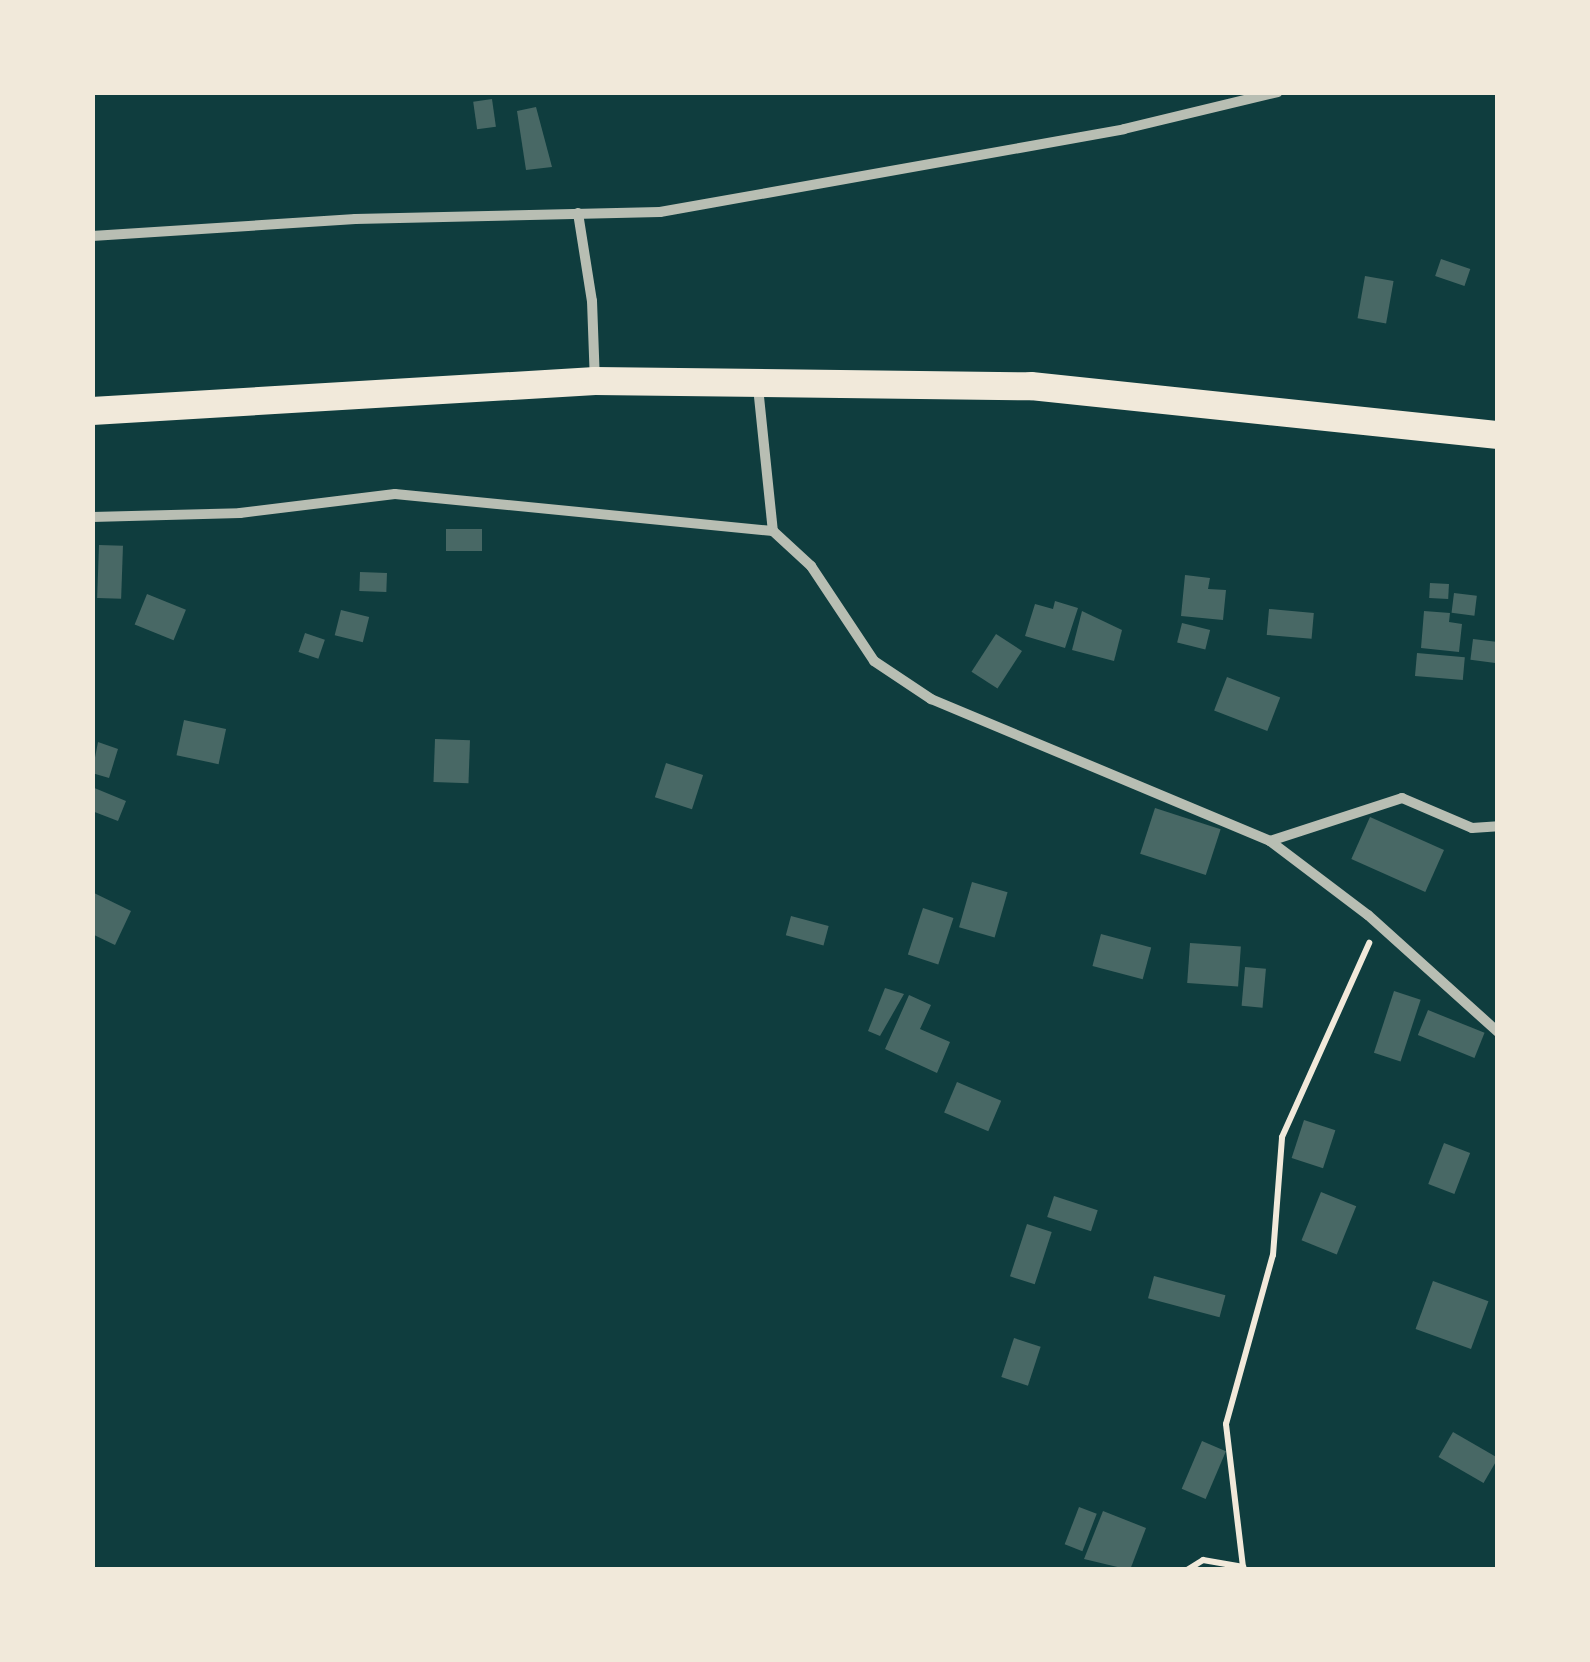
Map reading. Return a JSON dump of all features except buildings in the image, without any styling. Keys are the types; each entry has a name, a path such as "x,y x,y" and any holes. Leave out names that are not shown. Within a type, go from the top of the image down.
{"highway":[{"path":"92,411 595,380 1031,386 1498,435"}],"street":[{"path":"92,236 660,212 1124,128 1278,92"},
{"path":"578,213 592,301 595,380"},
{"path":"757,385 773,531"},
{"path":"92,516 240,513 395,494 773,531 811,566 874,661 930,699 1270,841 1377,924 1498,1032"},
{"path":"1270,841 1402,798 1472,828 1498,826"}],"path":[{"path":"1187,1570 1203,1560 1243,1567 1226,1424 1273,1255 1282,1137 1377,924"}]}
